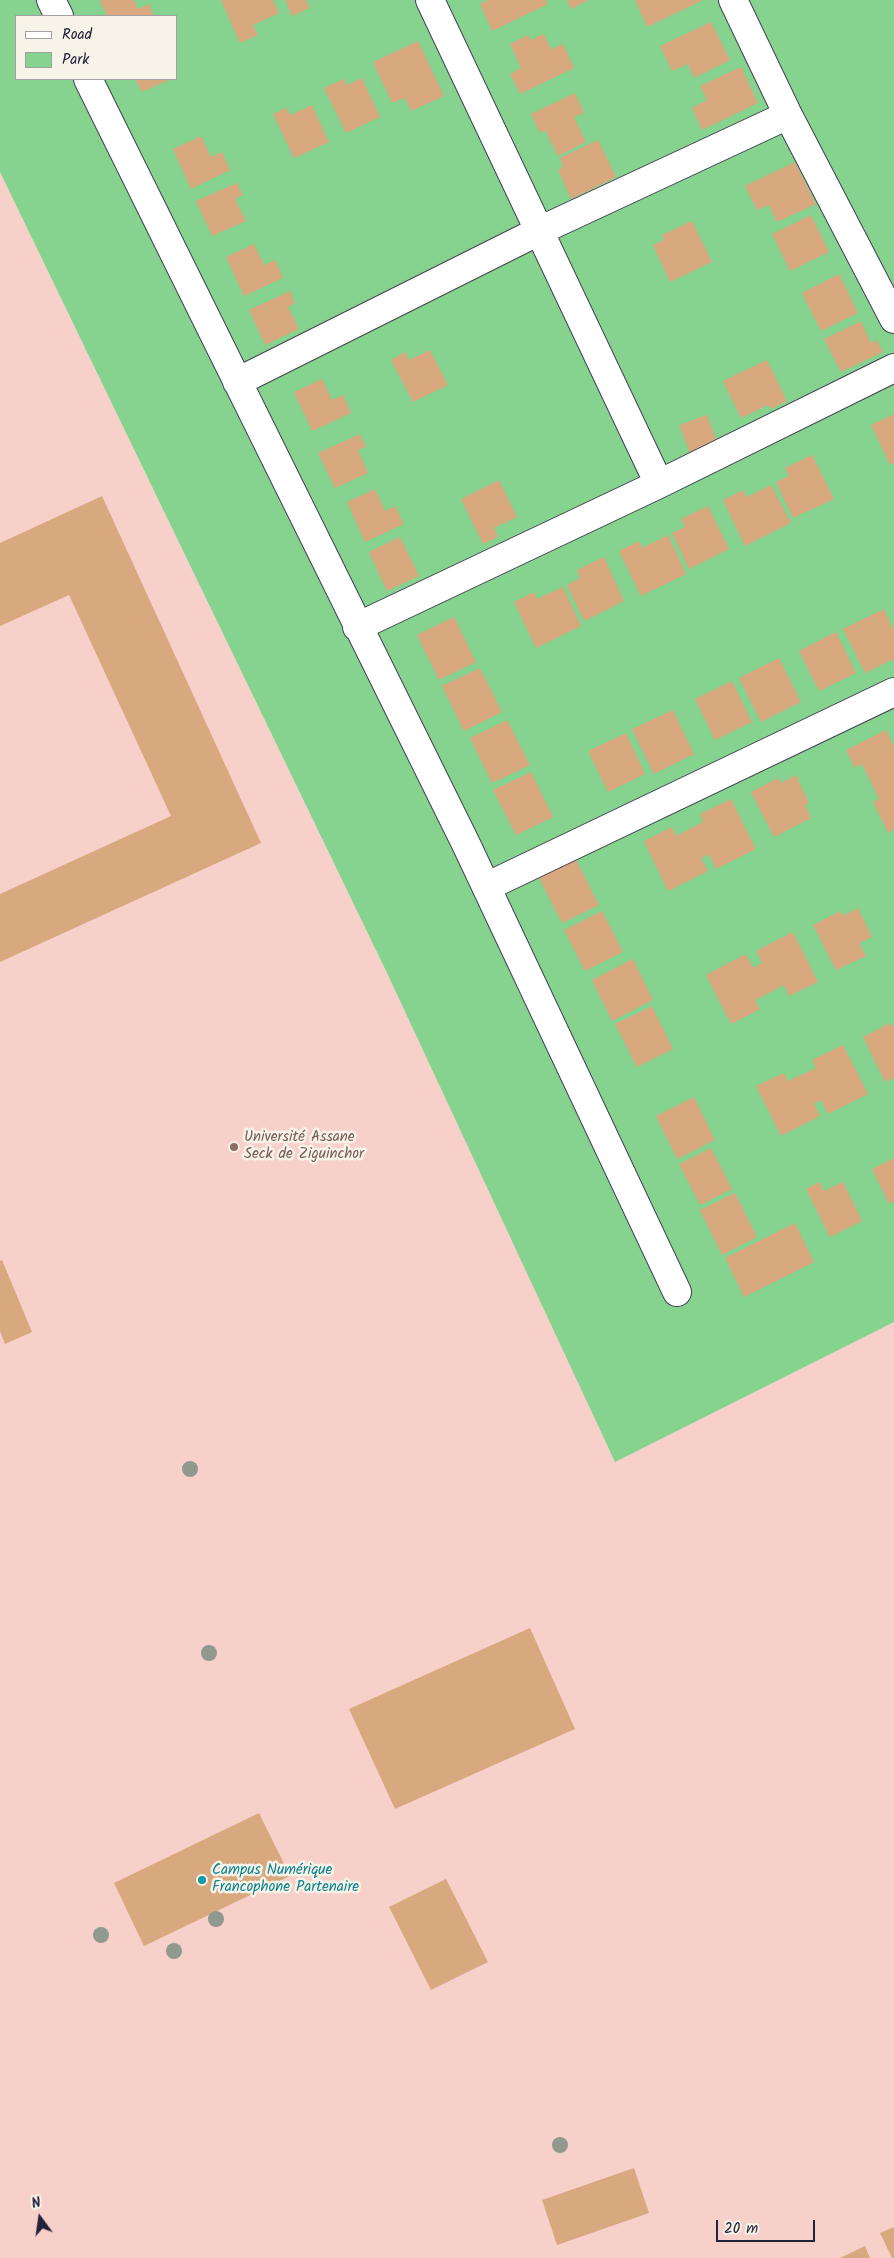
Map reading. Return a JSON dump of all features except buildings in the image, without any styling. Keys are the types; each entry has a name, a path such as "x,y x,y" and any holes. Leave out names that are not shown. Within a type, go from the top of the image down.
{"street":[{"path":"51,0 58,15"},
{"path":"430,0 659,484"},
{"path":"733,0 788,115 894,320"},
{"path":"88,80 486,887 677,1292"},
{"path":"237,382 540,231 788,115"},
{"path":"357,628 659,484 894,368"},
{"path":"486,887 894,692"}],"shaded area":[{"name":"Université Assane Seck de Ziguinchor","path":"0,172 387,973 615,1461 894,1322 894,2258 0,2258"}],"green space":[{"path":"0,0 894,0 894,1322 615,1462 387,973 0,172"}],"place":[{"name":"Université Assane Seck de Ziguinchor","path":"234,1147"},
{"name":"Campus Numérique Francophone Partenaire","path":"202,1880"}]}
